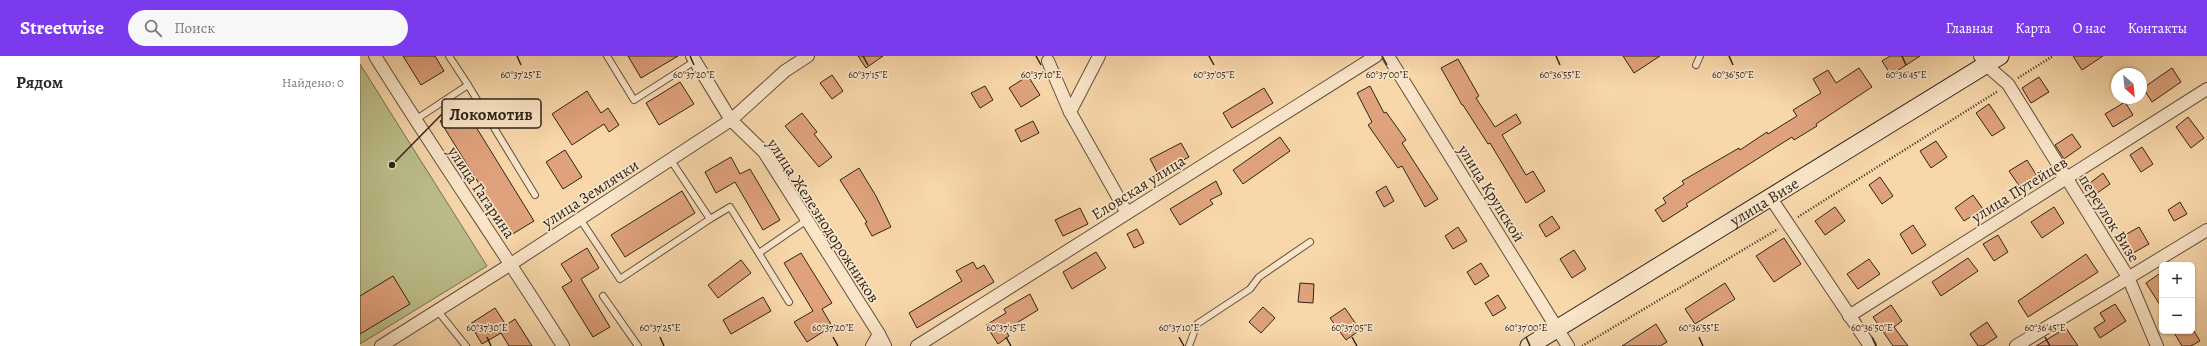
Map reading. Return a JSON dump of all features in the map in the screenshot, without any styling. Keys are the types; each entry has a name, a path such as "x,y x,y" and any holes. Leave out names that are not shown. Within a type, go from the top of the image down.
{"street":[{"name":"улица Гагарина","path":"375,56 415,120 511,264 563,346"},
{"name":"улица Землячки","path":"381,346 511,264 731,120 784,71 808,56"},
{"path":"1070,112 1099,56"},
{"name":"Еловская улица","path":"917,346 1376,56"},
{"name":"улица Крупской","path":"1388,56 1568,346"},
{"name":"улица Железнодорожников","path":"693,58 731,120 764,152 879,334 885,346"},
{"name":"улица Визе","path":"1528,346 1770,197 1988,59"},
{"name":"переулок Визе","path":"1988,59 2008,84 2128,277 2157,346"},
{"path":"1048,61 1070,112 1127,213"},
{"name":"улица Путейцев","path":"1849,316 2207,89"},
{"path":"1770,197 1870,346"},
{"path":"2016,346 2207,230"},
{"path":"872,346 879,334"}],"lane":[{"path":"449,56 535,196"},
{"path":"607,56 634,100 693,58"},
{"path":"1696,65 1700,56"},
{"path":"415,120 468,85"},
{"path":"670,159 710,220"},
{"path":"580,219 620,279 730,207 789,302"},
{"path":"759,253 807,220"},
{"path":"1189,346 1197,324 1250,289 1259,277 1310,242"},
{"path":"603,296 638,346"},
{"path":"437,310 466,346"}],"path":[{"path":"1582,346 1787,224 2053,56"}],"green space":[{"path":"360,64 487,266 360,344"}],"building":[{"path":"403,56 435,56 444,71 421,85"},
{"path":"628,56 678,56 641,78"},
{"path":"858,56 883,56 866,68"},
{"path":"1623,56 1660,56 1634,73"},
{"path":"1890,56 1920,56 1891,75 1882,61"},
{"path":"2073,56 2103,56 2082,70"},
{"path":"1458,59 1479,96 1476,98 1495,127 1516,114 1521,123 1502,135 1526,175 1533,171 1545,191 1526,203 1490,143 1488,144 1462,105 1441,68"},
{"path":"1859,68 1872,87 1816,124 1817,126 1794,140 1792,137 1686,204 1688,206 1663,222 1655,210 1666,203 1663,198 1684,184 1682,181 1739,148 1740,150 1767,132 1768,134 1797,116 1793,110 1821,93 1813,79 1828,70 1836,83"},
{"path":"2172,68 2181,82 2152,102 2147,94 2147,85"},
{"path":"832,75 843,91 832,99 820,83"},
{"path":"1028,76 1040,95 1021,107 1009,88"},
{"path":"2039,77 2049,92 2031,103 2022,88"},
{"path":"680,82 694,104 659,125 646,103"},
{"path":"985,86 993,100 980,108 971,93"},
{"path":"1370,86 1384,113 1386,112 1406,140 1402,143 1438,199 1425,207 1402,166 1398,168 1368,125 1372,122 1357,93"},
{"path":"1264,88 1273,103 1232,128 1223,113"},
{"path":"587,91 601,113 608,108 619,125 609,132 604,124 572,145 552,114"},
{"path":"1989,104 2005,128 1992,136 1976,113"},
{"path":"2122,104 2126,104 2133,115 2113,127 2105,114"},
{"path":"463,106 534,221 511,235 440,121"},
{"path":"802,113 817,132 814,134 832,157 819,167 785,126"},
{"path":"2188,117 2204,138 2191,148 2176,127"},
{"path":"1033,121 1039,133 1021,142 1015,130"},
{"path":"2072,134 2081,147 2064,159 2055,145"},
{"path":"1280,137 1290,151 1243,184 1233,170"},
{"path":"1936,141 1947,157 1931,168 1920,151"},
{"path":"1181,143 1189,157 1158,174 1150,159"},
{"path":"2142,147 2153,164 2141,172 2130,155"},
{"path":"565,150 582,177 563,189 546,162"},
{"path":"731,157 740,174 750,169 780,220 763,230 735,182 716,193 705,172"},
{"path":"2027,160 2037,176 2020,187 2009,171"},
{"path":"859,168 876,196 891,227 872,236 865,223 867,222 840,180"},
{"path":"2103,173 2110,184 2093,196 2086,186"},
{"path":"1880,177 1893,196 1882,204 1869,185"},
{"path":"1216,181 1222,194 1210,200 1213,204 1180,225 1170,209"},
{"path":"1386,186 1394,201 1384,207 1376,192"},
{"path":"682,191 695,213 625,257 611,235"},
{"path":"1973,195 1983,209 1964,221 1955,208"},
{"path":"2180,202 2187,214 2174,221 2168,210"},
{"path":"1835,207 1845,221 1825,235 1815,221"},
{"path":"2054,207 2064,223 2042,238 2031,222"},
{"path":"1080,208 1088,224 1063,236 1055,220"},
{"path":"1552,216 1560,228 1546,237 1539,225"},
{"path":"1913,225 1926,245 1912,254 1900,234"},
{"path":"1458,227 1467,241 1453,249 1445,236"},
{"path":"2139,227 2149,244 2128,256 2118,239"},
{"path":"1137,229 1144,243 1134,248 1127,234"},
{"path":"1998,235 2008,252 1994,261 1983,244"},
{"path":"1784,238 1801,264 1774,282 1756,256"},
{"path":"587,248 599,268 581,279 610,327 593,337 562,287 572,281 561,264"},
{"path":"1574,250 1586,269 1572,278 1560,259"},
{"path":"1096,252 1106,268 1072,289 1063,272"},
{"path":"801,253 832,303 822,309 832,326 807,342 794,322 813,311 784,263"},
{"path":"2086,254 2098,272 2028,317 2018,301"},
{"path":"1968,258 1978,271 1941,296 1932,282"},
{"path":"1869,259 1880,274 1858,289 1847,274"},
{"path":"741,260 751,273 718,298 708,285"},
{"path":"973,262 977,269 984,265 994,282 917,328 909,313 962,281 956,271"},
{"path":"1481,263 1489,276 1475,285 1467,272"},
{"path":"2159,274 2159,303 2146,283"},
{"path":"393,276 410,304 360,334 360,296"},
{"path":"1300,283 1314,284 1313,303 1298,302"},
{"path":"1725,283 1735,299 1695,324 1685,309"},
{"path":"1030,294 1038,310 1005,330 1009,336 998,344 986,325 1006,313 1004,309"},
{"path":"1498,295 1506,308 1493,316 1485,303"},
{"path":"763,297 771,311 731,334 723,320"},
{"path":"2115,304 2126,321 2100,338 2094,328 2105,321 2100,313"},
{"path":"1891,305 1902,321 1894,327 1908,346 1893,346 1873,317"},
{"path":"1263,307 1275,318 1261,333 1249,322"},
{"path":"495,308 506,325 515,319 532,346 509,346 501,333 482,344 470,324"},
{"path":"1345,308 1360,330 1346,340 1330,318"},
{"path":"1987,322 1997,337 1983,346 1978,346 1970,334"},
{"path":"1656,324 1667,342 1660,346 1622,346"},
{"path":"2066,328 2078,346 2036,346"},
{"path":"2195,333 2200,341 2191,346 2182,346 2175,334 2195,334"}],"place":[{"name":"Локомотив","path":"392,165"}]}
